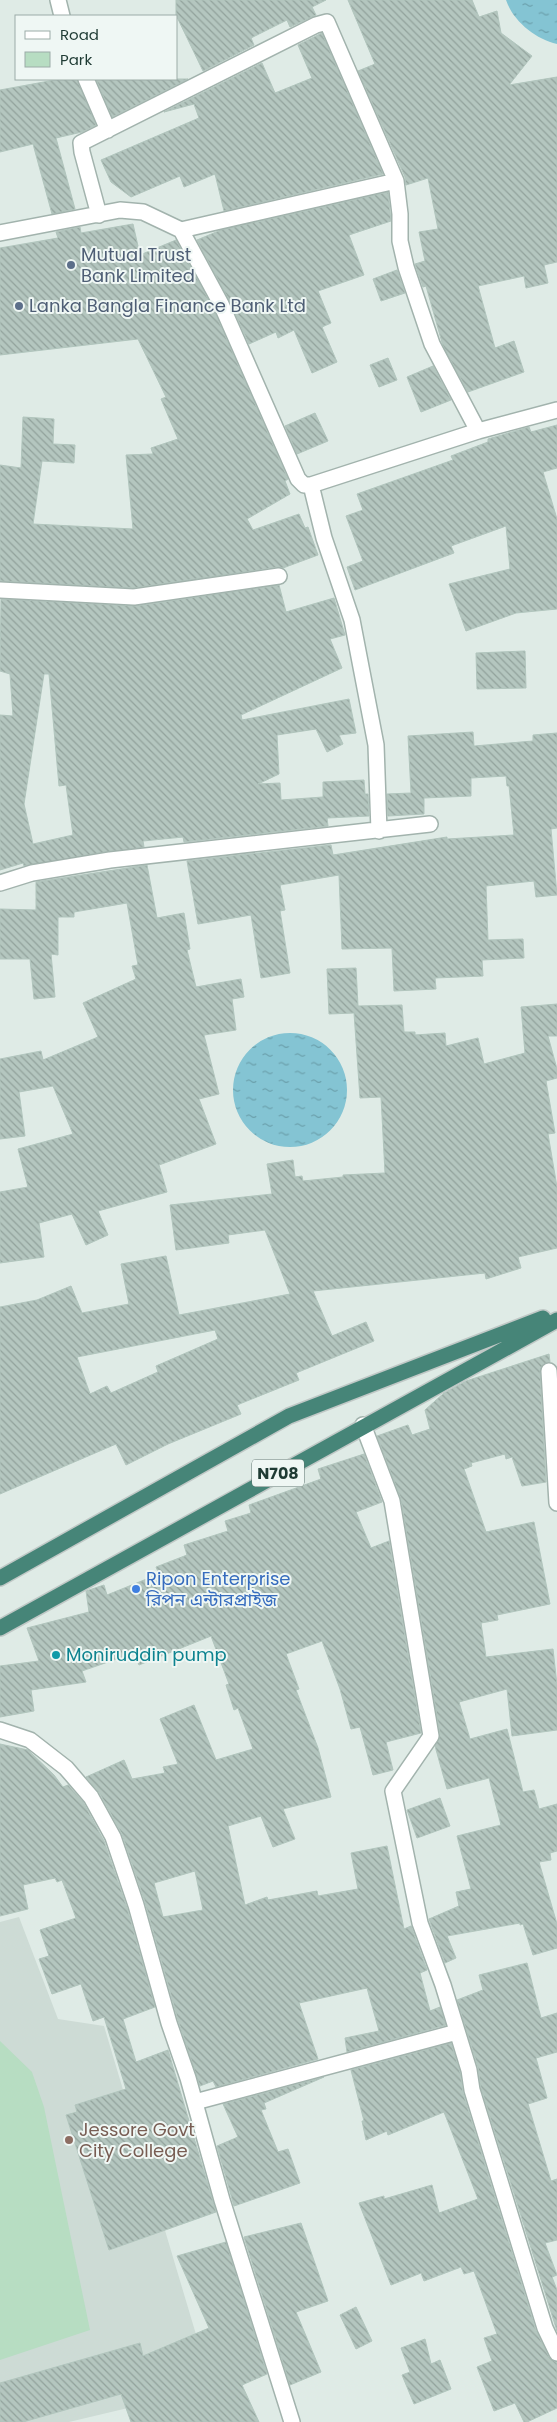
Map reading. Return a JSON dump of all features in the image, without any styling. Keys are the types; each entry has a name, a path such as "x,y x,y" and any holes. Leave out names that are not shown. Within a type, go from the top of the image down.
{"highway":[{"name":"N708","path":"0,1578 289,1416 557,1313"},
{"name":"N708","path":"0,1628 363,1425 557,1320"}],"street":[{"path":"58,0 62,15"},
{"path":"99,215 81,143 316,25 327,22 396,181 400,214 400,241 432,344 478,431"},
{"path":"86,80 108,130"},
{"path":"182,230 396,181"},
{"path":"0,233 120,210 143,212 182,230 221,304 298,479 304,485 311,485 478,431 557,410"},
{"path":"311,485 324,538 352,620 376,745 379,831"},
{"path":"0,590 134,597 278,576"},
{"path":"0,883 32,873 110,860 430,824"},
{"path":"549,1370 557,1503"},
{"path":"363,1425 392,1501 431,1736 392,1791 420,1923 443,1985 469,2070 472,2090 545,2328 557,2353"},
{"path":"0,1730 30,1740 66,1768 91,1797 114,1837 136,1905 168,2022 195,2102 222,2200 292,2422"},
{"path":"195,2102 457,2032"}],"shaded area":[{"name":"Jessore Govt City College","path":"19,1917 58,2019 104,2026 212,2388 69,2422 0,2422 0,1922"}],"green space":[{"path":"0,2041 32,2072 44,2107 90,2330 0,2360"}],"water":[{"path":"506,0 557,0 557,44 541,38 519,22"},
{"path":"290,1033 312,1037 330,1050 343,1068 347,1090 343,1112 330,1130 312,1143 290,1147 268,1143 250,1130 237,1112 233,1090 237,1068 250,1050 268,1037"}],"building":[{"path":"176,0 326,0 312,7 316,15 290,27 287,20 251,38 254,45 203,71 178,19 178,15 176,15"},
{"path":"348,0 472,0 479,17 497,11 501,33 532,56 509,85 557,77 557,262 544,265 548,283 526,288 524,276 478,286 495,348 514,341 524,372 468,392 443,346 426,286 423,287 415,264 425,261 419,232 438,229 428,178 406,185 405,177 358,71 375,64"},
{"path":"322,33 383,174 224,211 215,174 184,187 180,176 131,197 111,182 101,160 199,118 194,104 164,112 262,63 275,93 312,78 298,45"},
{"path":"188,79 112,117 96,80"},
{"path":"55,80 77,80 96,125 82,132 56,138 75,209 52,214 33,144 0,152 0,90"},
{"path":"388,192 391,221 349,235 364,275 318,291 331,323 322,327 337,362 312,373 294,330 278,338 276,332 249,344 229,300 197,240 221,230"},
{"path":"133,224 140,255 176,240 213,308 288,479 285,481 290,494 247,519 253,530 299,514 305,528 308,527 318,555 283,568 278,567 134,588 0,581 0,465 21,468 23,417 54,419 53,444 75,445 74,463 42,461 33,524 133,529 126,455 153,454 151,448 178,439 161,399 166,397 138,339 0,355 0,248 58,238 56,232 80,227 81,233"},
{"path":"397,270 405,293 381,301 373,279"},
{"path":"388,358 397,380 379,387 370,365"},
{"path":"433,366 451,400 421,412 407,377"},
{"path":"315,413 328,441 297,454 285,426"},
{"path":"557,425 557,468 543,472 557,519 557,609 516,613 466,631 449,584 510,569 506,526 451,546 454,553 355,590 347,567 363,561 346,516 363,510 357,494 453,460 451,456 488,442 488,439 529,427 531,432"},
{"path":"279,585 286,612 334,598 345,635 330,639 342,668 241,715 242,720 349,699 356,733 339,735 343,744 327,752 316,729 277,735 279,774 258,784 280,783 281,800 323,797 323,782 364,780 365,794 368,794 369,816 327,818 328,826 184,842 183,837 143,841 144,847 24,866 23,863 0,870 0,715 13,716 10,674 0,671 1,599 135,606","holes":["44,674 49,674 59,786 66,785 73,835 33,844 24,804"]},
{"path":"525,651 526,688 477,689 476,653"},
{"path":"473,732 474,746 533,741 533,735 557,733 557,828 551,829 557,895 536,897 534,881 486,886 488,940 523,939 524,958 482,960 483,976 435,978 436,989 394,991 392,948 342,949 339,875 280,885 285,910 280,911 290,973 261,978 251,915 198,924 187,861 331,845 333,855 447,837 447,839 514,835 509,786 507,786 506,776 471,778 471,796 424,798 424,814 388,816 387,794 411,793 408,736"},
{"path":"147,865 157,918 184,913 190,949 187,950 196,987 241,979 244,997 232,999 236,1030 204,1035 219,1094 199,1099 216,1144 159,1165 167,1192 98,1211 108,1235 86,1245 72,1214 39,1223 44,1257 0,1263 0,1192 28,1187 18,1149 73,1134 53,1086 19,1092 25,1136 0,1139 0,1059 41,1051 43,1060 98,1037 83,1003 136,979 132,966 138,965 127,903 74,912 74,917 58,917 58,955 51,954 55,997 34,999 30,959 0,959 0,909 36,910 36,882"},
{"path":"356,968 358,1006 402,1005 404,1032 415,1032 415,1035 445,1033 446,1046 478,1038 484,1064 525,1053 521,1007 557,1004 557,1036 548,1036 557,1069 557,1078 546,1081 555,1133 548,1134 557,1187 557,1248 518,1257 521,1268 486,1279 485,1273 313,1291 332,1336 366,1322 374,1341 296,1373 299,1380 237,1405 241,1414 168,1444 126,1465 116,1444 0,1494 0,1307 37,1300 71,1286 82,1313 129,1304 121,1264 166,1256 179,1315 290,1294 265,1230 228,1235 229,1243 176,1250 170,1205 272,1194 267,1164 293,1160 295,1177 302,1176 303,1181 343,1177 343,1175 385,1173 381,1097 360,1098 354,1013 329,1014 327,969","holes":["215,1330 218,1339 156,1366 158,1372 111,1393 107,1386 90,1394 77,1357"]},
{"path":"549,1354 550,1362 543,1364 540,1372 546,1482 522,1486 512,1457 506,1459 505,1454 471,1463 472,1466 464,1469 486,1532 534,1522 550,1604 497,1615 498,1620 481,1623 486,1657 553,1649 557,1685 557,1730 512,1736 507,1689 459,1702 470,1739 507,1729 523,1792 534,1790 539,1809 557,1804 557,1851 550,1853 551,1860 539,1862 557,1924 557,1948 533,1955 523,1924 520,1925 520,1923 447,1936 456,1958 445,1963 429,1919 459,1906 456,1892 471,1889 457,1836 501,1825 489,1778 447,1789 435,1746 440,1734 401,1499 377,1436 408,1425 412,1435 430,1429 425,1410 444,1393 466,1381"},
{"path":"364,1454 382,1502 356,1512 371,1548 389,1541 421,1733 386,1742 393,1770 373,1775 360,1727 351,1729 340,1689 322,1641 286,1654 299,1689 296,1690 318,1748 331,1797 283,1809 295,1839 273,1847 261,1816 228,1826 245,1905 267,1897 268,1900 317,1891 318,1896 358,1889 351,1853 387,1846 404,1929 411,1926 427,1970 420,1973 430,2011 440,2007 446,2025 347,2052 345,2038 379,2031 367,1988 299,2003 318,2059 216,2087 213,2081 200,2086 178,2020 145,1902 122,1834 99,1792 86,1777 124,1760 132,1779 165,1773 163,1767 178,1764 160,1719 194,1705 216,1760 253,1749 238,1708 234,1710 226,1685 229,1684 211,1636 139,1665 134,1653 82,1671 86,1682 31,1690 34,1711 0,1717 0,1666 39,1661 27,1628 89,1612 86,1591 104,1585 107,1595 159,1574 156,1567 187,1555 184,1545 228,1531 225,1521 251,1513 249,1505 321,1479 318,1469","holes":["195,1871 203,1910 163,1917 154,1883"]},
{"path":"0,1744 28,1750 54,1775 63,1787 68,1785 83,1802 104,1841 127,1908 155,2007 123,2019 136,2062 168,2050 216,2212 109,2250 66,2115 77,2112 75,2105 126,2089 104,2017 93,2021 81,1984 52,1994 39,1959 49,1956 40,1930 76,1918 62,1880 57,1882 55,1878 23,1885 28,1909 0,1916"},
{"path":"440,1798 450,1826 417,1838 407,1810"},
{"path":"527,1963 541,2018 557,2013 557,2052 536,2058 547,2098 528,2104 551,2181 557,2179 557,2240 545,2243 557,2275 552,2277 557,2290 557,2331 481,2088 478,2067 457,2000 483,1990 479,1975"},
{"path":"451,2043 460,2072 463,2093 536,2331 549,2357 557,2363 557,2408 527,2422 524,2422 515,2403 494,2411 477,2367 492,2361 484,2338 497,2334 474,2271 464,2274 461,2267 424,2281 421,2273 391,2285 359,2203 384,2196 384,2199 432,2185 439,2213 478,2199 444,2112 388,2135 387,2131 366,2140 362,2121 364,2121 351,2070"},
{"path":"324,2077 264,2103 266,2109 261,2110 278,2152 288,2149 300,2183 234,2206 217,2146 238,2137 223,2104"},
{"path":"301,2223 328,2301 296,2312 321,2372 290,2385 244,2237"},
{"path":"226,2242 267,2374 242,2385 259,2422 131,2422 121,2394 23,2422 0,2422 0,2383 140,2343 143,2356 209,2328 177,2256"},
{"path":"356,2307 372,2341 356,2349 340,2315"},
{"path":"425,2339 431,2364 440,2360 451,2389 414,2404 402,2375 410,2372 401,2348"}],"place":[{"name":"Mutual Trust Bank Limited","path":"71,265"},
{"name":"Lanka Bangla Finance Bank Ltd","path":"19,306"},
{"name":"Ripon Enterprise রিপন এন্টারপ্রাইজ","path":"136,1589"},
{"name":"Moniruddin pump","path":"56,1655"},
{"name":"Jessore Govt City College","path":"69,2140"}]}
